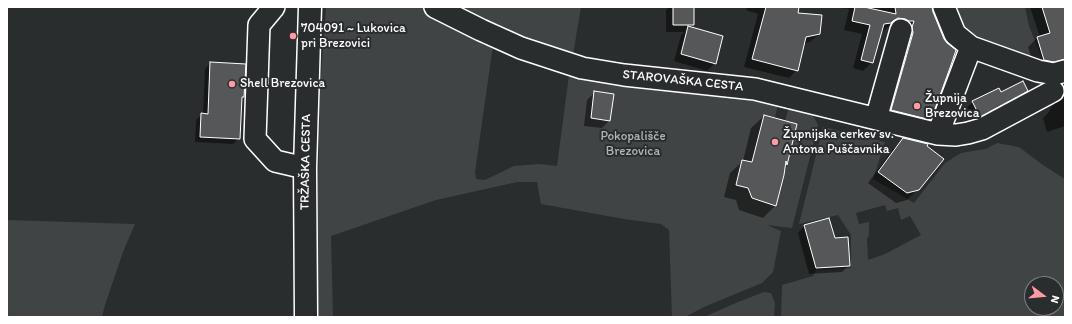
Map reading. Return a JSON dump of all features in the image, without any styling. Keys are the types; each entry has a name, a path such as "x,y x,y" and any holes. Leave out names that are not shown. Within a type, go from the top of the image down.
{"main road":[{"name":"TRŽAŠKA CESTA","path":"306,317 305,168 310,7"}],"street":[{"path":"274,7 259,25 255,140 276,161 305,168"},
{"name":"STAROVAŠKA CESTA","path":"435,7 521,48 582,68 624,75 755,89 938,134 956,135 982,129 1053,91"},
{"path":"944,7 955,34 971,47 1038,71 1054,74 1065,71"},
{"path":"876,119 902,30"},
{"path":"938,134 971,47"}],"green space":[{"name":"Pokopališče Brezovica","path":"326,7 421,7 469,35 493,45 475,172 476,179 485,180 514,166 539,164 557,166 569,75 691,94 733,96 778,105 775,117 763,115 752,162 742,160 736,185 748,188 752,198 769,204 779,196 797,124 785,121 789,107 812,113 818,125 792,228 767,225 781,231 773,272 762,283 704,307 685,317 672,317 669,230 661,224 541,204 537,182 517,182 436,200 331,236 333,317 318,317 317,229 320,89"},
{"path":"452,7 581,7 573,55 533,45"},
{"path":"952,7 1025,7 1029,26 1042,58 1041,67 984,47 957,27"},
{"path":"823,127 885,142 873,179 914,203 945,163 961,153 986,149 997,143 1019,147 1065,179 1065,317 781,317 782,285 813,276 816,270 851,268 851,235 838,215 799,224","holes":["885,205 887,211 898,208 901,220 910,216 921,235 885,254 868,260 867,239 869,235 869,222 859,224 856,213"]},
{"path":"7,220 135,224 123,252 102,317 7,317"},
{"path":"764,292 771,293 775,303 774,317 704,317 738,302"}],"building":[{"path":"673,7 694,7 694,25 673,25"},
{"path":"766,7 799,7 798,13 822,15 820,34 806,37 798,71 752,59"},
{"path":"855,7 864,7 896,14 895,7 932,7 944,39 956,50 931,120 891,110 913,33 912,27 914,21 898,18 891,23 884,24 873,63 861,60 870,25 852,21"},
{"path":"1042,7 1065,7 1065,59 1054,62 1044,60 1037,37 1050,33"},
{"path":"688,26 723,36 716,64 681,54"},
{"path":"210,62 246,64 244,97 242,97 240,139 200,137 201,113 208,114"},
{"path":"1023,81 1028,91 980,117 972,101 999,88 1001,92"},
{"path":"594,91 614,94 610,121 591,118"},
{"name":"Župnijska cerkev sv. Antona Puščavnika","path":"764,115 797,124 787,165 786,161 776,206 752,198 748,188 736,185 742,160 752,162"},
{"path":"903,138 928,144 927,146 944,159 919,190 907,193 878,172"},
{"path":"829,218 835,238 848,237 850,266 816,268 804,225"}],"place":[{"name":"704091 ~ Lukovica pri Brezovici","path":"293,36"},
{"name":"Shell Brezovica","path":"232,84"},
{"name":"Župnija Brezovica","path":"917,106"},
{"name":"Župnijska cerkev sv. Antona Puščavnika","path":"775,142"}]}
